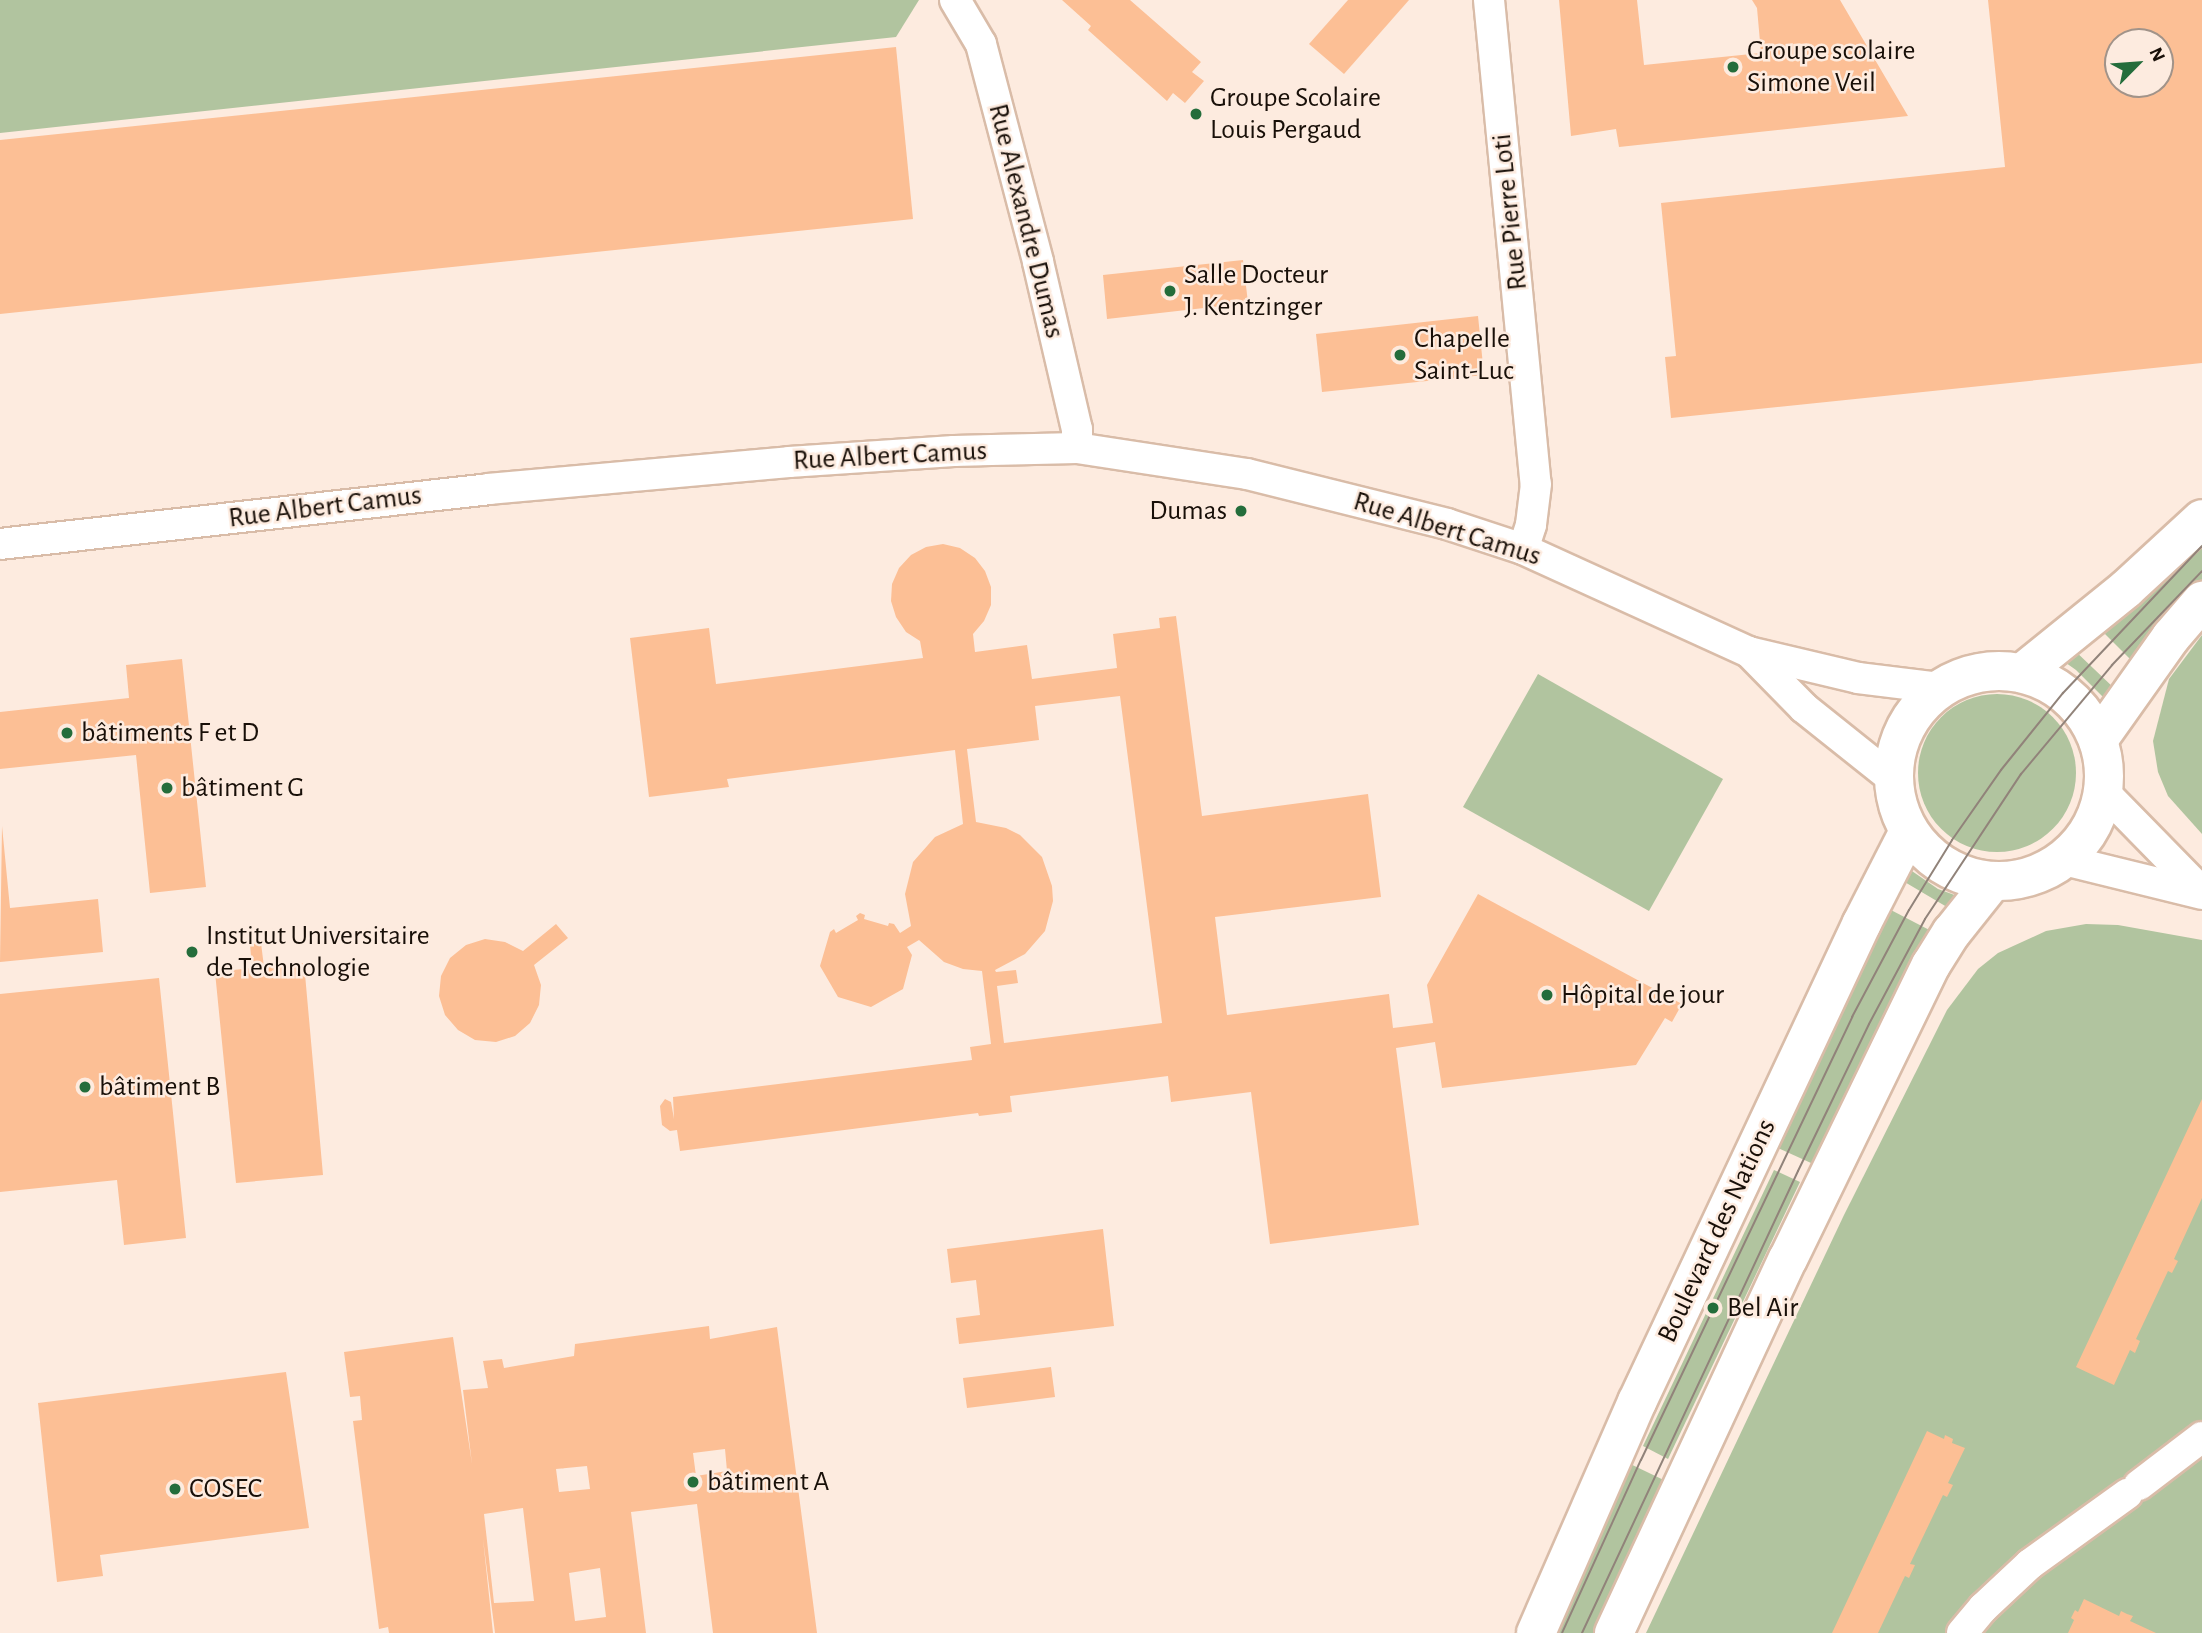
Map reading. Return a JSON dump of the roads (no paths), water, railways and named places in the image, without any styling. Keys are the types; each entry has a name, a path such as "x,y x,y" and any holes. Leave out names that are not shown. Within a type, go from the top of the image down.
{"main road":[{"path":"2022,673 2126,589 2202,519"},
{"path":"2098,740 2171,637 2202,601"},
{"path":"1994,670 2022,673 2063,693 2080,708 2098,740 2104,765 2103,791 2090,830 2064,860 2029,878 1991,883 1953,873 1932,860 1908,833 1893,779 1903,729 1939,688 1965,675 1994,670"},
{"name":"Boulevard des Nations","path":"1536,1633 1649,1377 1862,923 1908,833"},
{"path":"1614,1633 1788,1259 1931,965 1952,932 1991,883"}],"street":[{"name":"Rue Alexandre Dumas","path":"955,0 981,44 1044,288 1077,429 1077,448"},
{"name":"Rue Pierre Loti","path":"1489,0 1536,484 1531,525 1522,549"},
{"name":"Rue Albert Camus","path":"0,544 488,489 789,462 954,451 1077,448 1247,474 1447,524 1522,549 1749,652 1858,678 1939,688"},
{"name":"Rue Albert Camus","path":"1749,652 1804,708 1893,779"},
{"path":"2103,791 2202,893"},
{"path":"2064,860 2202,893"},
{"path":"1962,1633 1983,1608 2030,1564 2202,1437"}],"tram line":[{"path":"1562,1633 1641,1460 1852,1017 1909,910 1952,840 2001,770 2063,693 2202,546"},
{"path":"1582,1633 1798,1171 1869,1024 1925,919 2021,774 2112,665 2202,571"}],"place":[{"name":"Groupe scolaire Simone Veil","path":"1733,67"},
{"name":"Groupe Scolaire Louis Pergaud","path":"1196,114"},
{"name":"Salle Docteur J. Kentzinger","path":"1170,291"},
{"name":"Chapelle Saint-Luc","path":"1400,355"},
{"name":"Dumas","path":"1241,511"},
{"name":"bâtiments F et D","path":"67,733"},
{"name":"bâtiment G","path":"167,788"},
{"name":"Institut Universitaire de Technologie","path":"192,952"},
{"name":"Hôpital de jour","path":"1547,995"},
{"name":"bâtiment B","path":"85,1087"},
{"name":"Bel Air","path":"1713,1308"},
{"name":"bâtiment A","path":"693,1482"},
{"name":"COSEC","path":"175,1489"}]}
